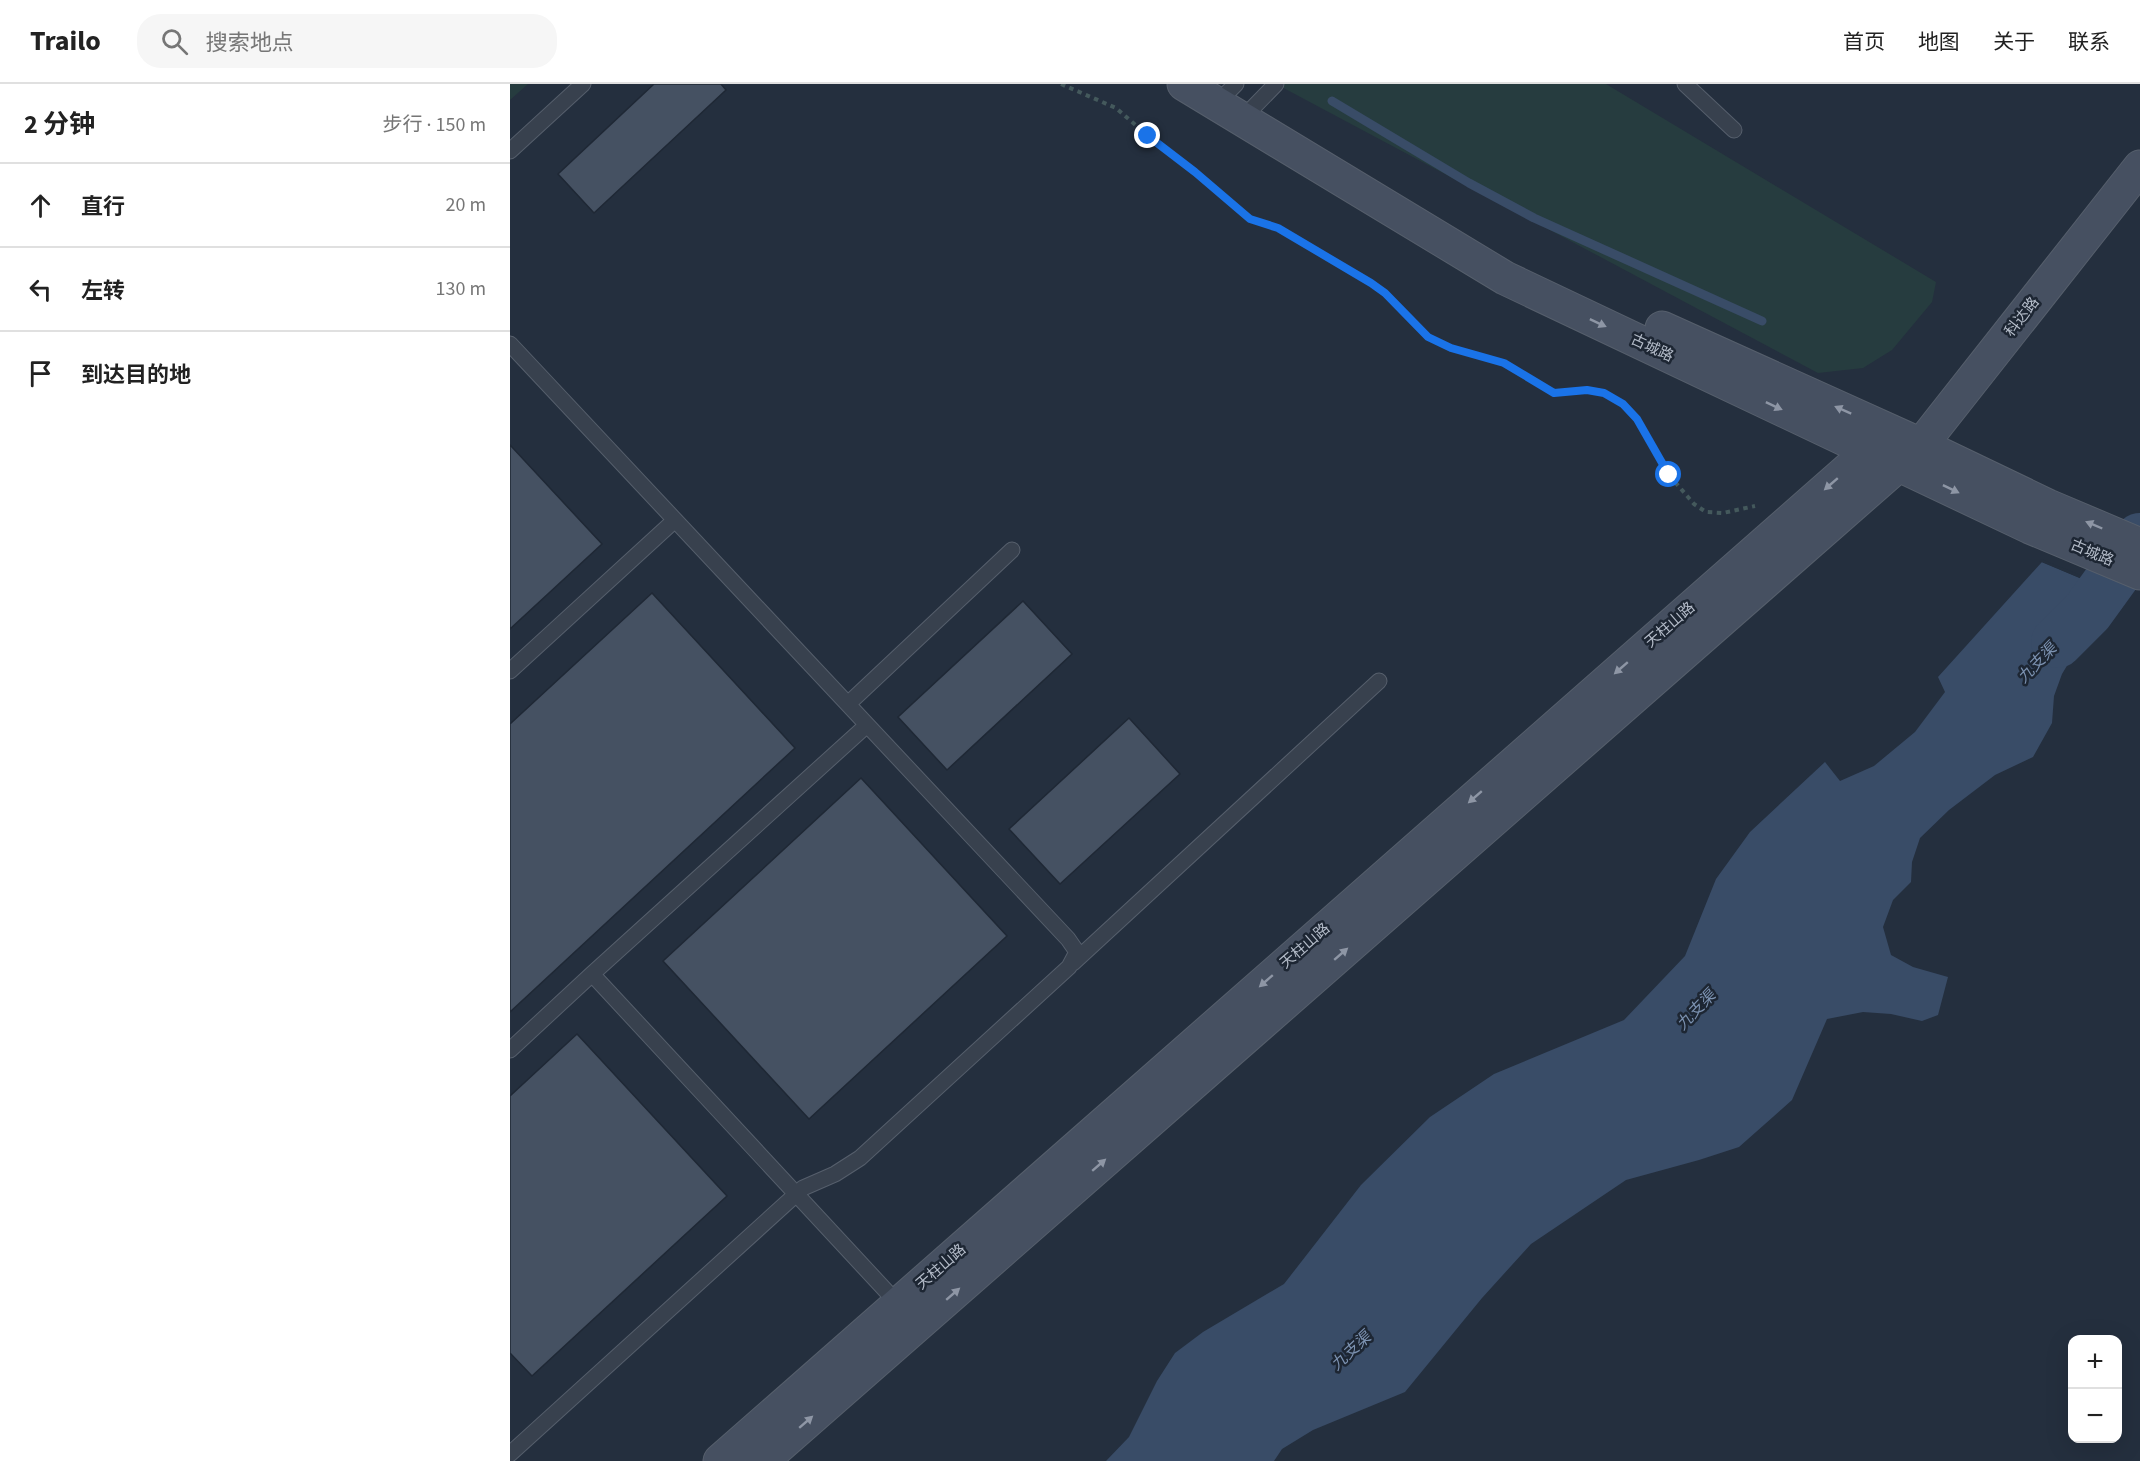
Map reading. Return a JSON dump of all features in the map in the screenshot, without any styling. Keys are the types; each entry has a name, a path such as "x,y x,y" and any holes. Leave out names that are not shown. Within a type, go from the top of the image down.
{"street":[{"name":"古城路","path":"1184,84 1240,95 1522,265 1880,441 2039,516 2140,573"},
{"name":"科达路","path":"1911,455 2140,167"},
{"name":"天柱山路","path":"762,1461 908,1315 1880,441"},
{"name":"天柱山路","path":"720,1461 908,1315 1911,455"},
{"name":"古城路","path":"2039,516 2140,545"}],"lane":[{"path":"510,152 582,84"},
{"path":"1684,84 1734,130"},
{"path":"510,344 1068,939 1077,952 1069,967"},
{"path":"510,671 675,520"},
{"path":"848,704 1012,550"},
{"path":"512,1448 803,1188 835,1174 860,1158 1378,681"},
{"path":"510,1050 867,724"},
{"path":"592,974 908,1315"}],"path":[{"path":"1061,84 1116,108 1250,219 1278,228 1371,283 1385,293 1428,337 1451,348 1504,363 1554,393 1587,390 1604,393 1623,404 1637,419 1669,475 1682,492 1706,512 1723,513 1755,506"}],"green space":[{"path":"510,84 528,84 510,100"},
{"path":"1276,84 1606,84 1936,282 1932,302 1892,350 1863,368 1818,373"}],"water":[{"path":"2042,562 2127,598 2121,609 2074,654 2062,674 2054,696 2052,723 2033,757 1995,775 1949,810 1920,838 1912,862 1911,882 1893,900 1883,927 1891,955 1913,967 1948,977 1938,1015 1922,1021 1891,1014 1863,1012 1827,1019 1792,1100 1739,1147 1626,1180 1531,1244 1482,1298 1405,1392 1313,1430 1282,1449 1274,1461 1106,1461 1129,1437 1157,1381 1175,1353 1203,1332 1284,1284 1361,1185 1430,1117 1494,1074 1624,1020 1685,956 1716,879 1750,832 1825,762 1840,781 1874,766 1915,732 1945,692 1938,677"}],"pier":[{"path":"2041,559 2129,595 2130,599 2039,561"}],"building":[{"path":"654,84 721,84 726,90 594,213 558,174"},
{"path":"510,445 602,544 510,629"},
{"path":"652,593 795,748 510,1012 510,724"},
{"path":"1023,601 1072,654 947,770 898,717"},
{"path":"1129,718 1180,774 1060,884 1009,829"},
{"path":"861,778 1007,936 809,1119 663,961"},
{"path":"577,1034 727,1196 532,1376 510,1353 510,1096"}],"waterway":[{"path":"1332,101 1469,183 1534,218 1762,321"},
{"name":"九支渠","path":"2057,642 2088,611 2140,539"}],"route":[{"path":"1148,136 1250,219 1278,228 1385,293 1428,337 1451,348 1504,363 1554,393 1587,390 1604,393 1623,404 1637,419 1669,475"}]}
